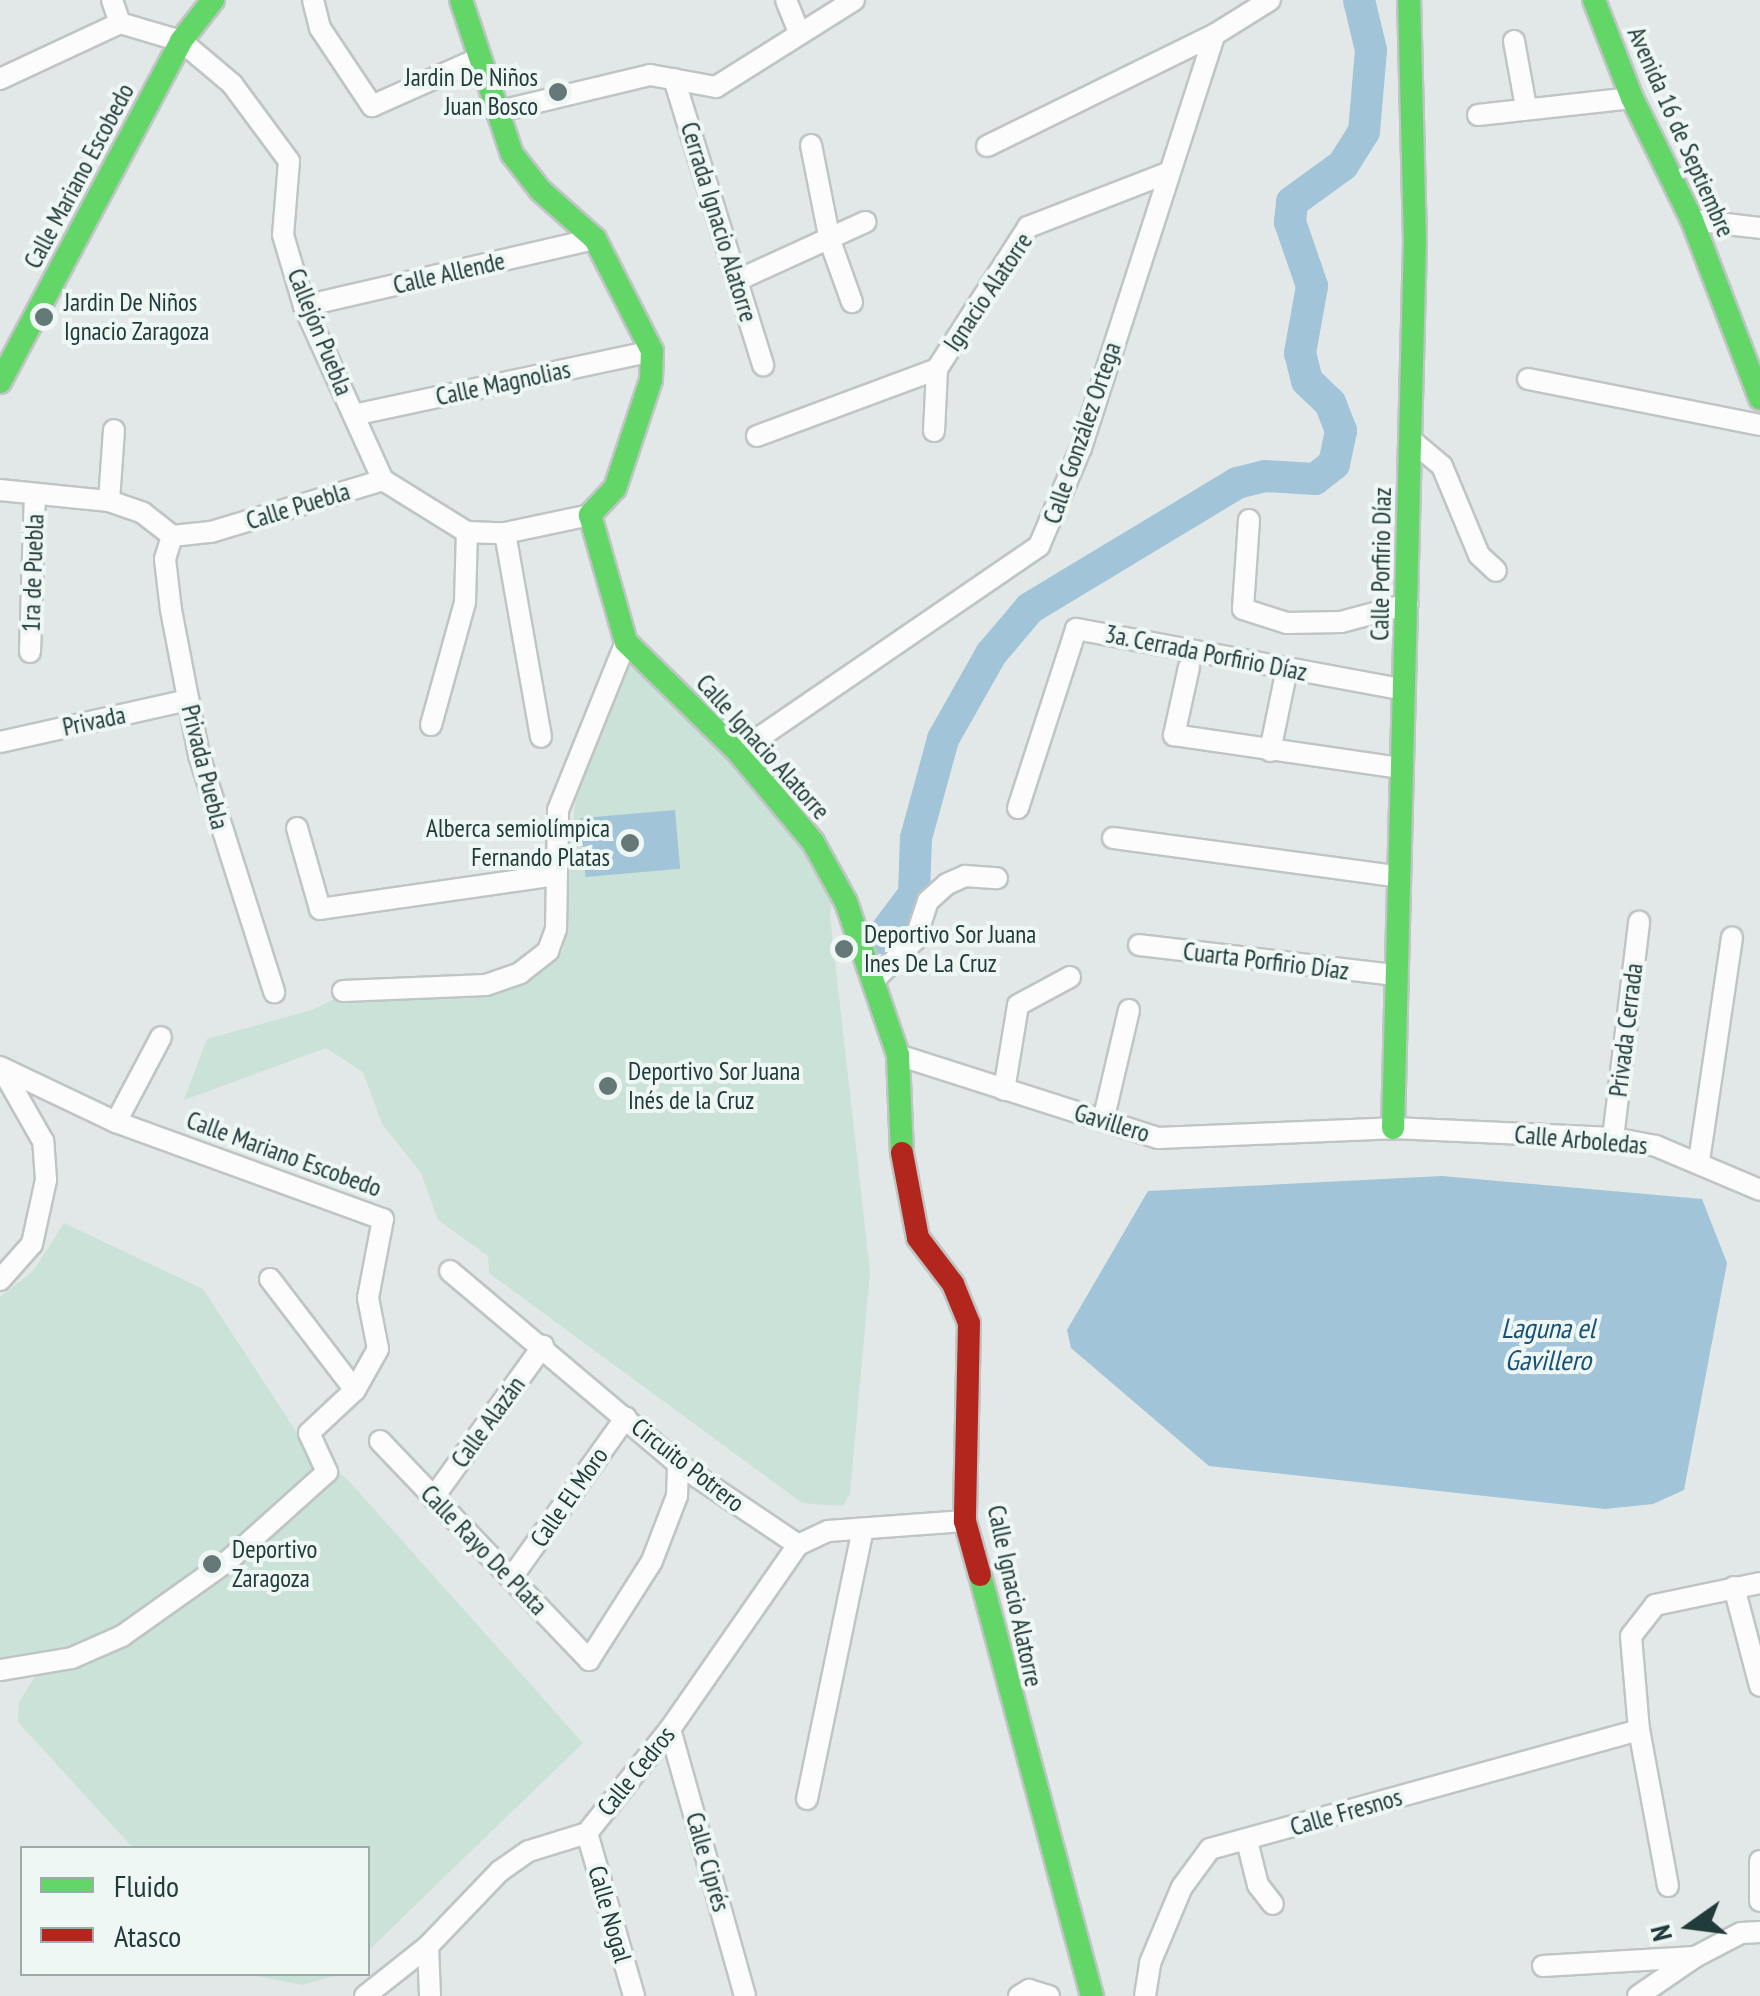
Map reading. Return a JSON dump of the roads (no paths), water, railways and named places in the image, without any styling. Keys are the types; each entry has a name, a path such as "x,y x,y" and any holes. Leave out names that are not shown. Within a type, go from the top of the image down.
{"street":[{"path":"112,0 120,22"},
{"name":"Calle Mariano Escobedo","path":"0,382 181,41 213,0"},
{"path":"313,0 320,28 372,106 480,58"},
{"path":"431,725 465,602 467,532 504,533 590,515 615,488 651,380 652,351 595,239 540,190 512,154 461,0"},
{"path":"786,0 798,30"},
{"path":"496,112 650,75 716,88 798,30 854,0"},
{"path":"986,146 1214,35 1270,0"},
{"name":"Calle Porfirio Díaz","path":"1393,1128 1395,876 1408,604 1411,440 1409,0"},
{"name":"Avenida 16 de Septiembre","path":"1594,0 1632,98 1692,220 1760,398"},
{"path":"0,79 120,22 181,41"},
{"name":"Calle González Ortega","path":"738,752 1040,546 1081,448 1214,35"},
{"name":"Callejón Puebla","path":"181,41 232,84 289,161 283,235 304,306 383,480"},
{"path":"1514,42 1526,107"},
{"name":"Cerrada Ignacio Alatorre","path":"674,79 764,365"},
{"path":"1478,115 1632,98"},
{"path":"812,145 830,241 852,302"},
{"name":"Ignacio Alatorre","path":"757,436 937,369 1028,227 1168,173"},
{"path":"1692,220 1760,228"},
{"path":"738,280 865,222"},
{"name":"Calle Allende","path":"304,306 595,239"},
{"name":"Calle Magnolias","path":"354,415 652,351"},
{"path":"934,431 937,369"},
{"path":"1528,380 1760,425"},
{"path":"109,501 114,430"},
{"path":"1411,440 1442,466 1479,555 1496,571"},
{"name":"Calle Puebla","path":"172,536 211,532 383,480 467,532"},
{"path":"0,490 109,501 144,512 172,536"},
{"name":"1ra de Puebla","path":"30,652 36,494"},
{"name":"Calle Ignacio Alatorre","path":"590,515 626,642 738,752 813,842 846,902 874,980 898,1055 902,1157 918,1238 952,1284 969,1323 965,1521 1092,1996"},
{"path":"1250,520 1242,610 1288,623 1341,622 1408,604"},
{"path":"504,533 540,737"},
{"name":"Privada Puebla","path":"172,536 165,559 188,700 216,822 274,992"},
{"name":"3a. Cerrada Porfirio Díaz","path":"1018,808 1076,629 1404,690"},
{"path":"343,991 486,985 520,973 548,950 556,928 558,810 626,642"},
{"path":"1189,668 1174,735 1400,768"},
{"path":"1270,751 1287,668"},
{"name":"Privada","path":"0,742 188,700"},
{"path":"297,828 320,909 554,875"},
{"path":"1113,838 1395,876"},
{"path":"874,980 915,940 928,901 947,884 965,876 997,878"},
{"name":"Privada Cerrada","path":"1613,1138 1639,922"},
{"path":"1699,1161 1732,936"},
{"name":"Cuarta Porfirio Díaz","path":"1139,945 1394,976"},
{"path":"1004,1090 1018,1005 1070,977"},
{"path":"1102,1122 1129,1010"},
{"path":"116,1122 161,1037"},
{"name":"Gavillero","path":"898,1055 1102,1122 1174,1139 1393,1128"},
{"path":"0,1280 32,1244 45,1206 44,1141 2,1076"},
{"name":"Calle Mariano Escobedo","path":"0,1670 72,1658 122,1636 229,1560 327,1472 308,1433 355,1390 378,1349 368,1298 383,1220 2,1076"},
{"name":"Calle Arboledas","path":"1393,1128 1613,1138 1699,1161 1760,1190"},
{"name":"Circuito Potrero","path":"450,1271 678,1464 798,1545"},
{"path":"270,1279 355,1390"},
{"name":"Calle Alazán","path":"434,1498 543,1346"},
{"name":"Calle El Moro","path":"512,1577 626,1417"},
{"name":"Calle Rayo De Plata","path":"380,1441 589,1660 652,1561 677,1496 678,1464"},
{"path":"798,1545 828,1532 862,1534 965,1521"},
{"path":"807,1799 862,1534"},
{"name":"Calle Cedros","path":"365,1996 428,1946 500,1871 530,1852 587,1832 670,1729 798,1545"},
{"path":"1668,1886 1639,1730 1630,1656 1638,1620 1655,1604 1684,1594 1760,1583"},
{"path":"1734,1587 1760,1614"},
{"path":"1734,1587 1760,1686"},
{"name":"Calle Ciprés","path":"670,1729 745,1996"},
{"name":"Calle Fresnos","path":"1144,1996 1150,1963 1195,1864 1210,1849 1639,1730"},
{"name":"Calle Nogal","path":"587,1832 634,1996"},
{"path":"1247,1841 1258,1885 1273,1904"},
{"path":"1760,1861 1760,1901"},
{"path":"1638,1996 1695,1957 1741,1933 1760,1932"},
{"path":"428,1946 430,1996"},
{"path":"1543,1966 1695,1957"},
{"path":"1019,1996 1029,1990 1049,1996"}],"water":[{"name":"Alberca semiolímpica Fernando Platas","path":"675,810 680,869 586,877 580,818"},
{"name":"Laguna el Gavillero","path":"1442,1176 1702,1199 1727,1263 1684,1490 1653,1504 1605,1509 1209,1466 1071,1348 1067,1330 1148,1191"}],"waterway":[{"path":"881,938 914,894 916,838 943,739 991,654 1030,608 1237,483 1265,476 1315,479 1334,464 1341,431 1330,403 1307,381 1300,353 1312,286 1290,222 1292,202 1343,165 1364,132 1371,50 1359,0"}],"place":[{"name":"Jardin De Niños Juan Bosco","path":"558,92"},
{"name":"Jardin De Niños Ignacio Zaragoza","path":"44,317"},
{"name":"Alberca semiolímpica Fernando Platas","path":"630,843"},
{"name":"Deportivo Sor Juana Ines De La Cruz","path":"844,949"},
{"name":"Deportivo Sor Juana Inés de la Cruz","path":"608,1086"},
{"name":"Deportivo Zaragoza","path":"212,1564"}]}
